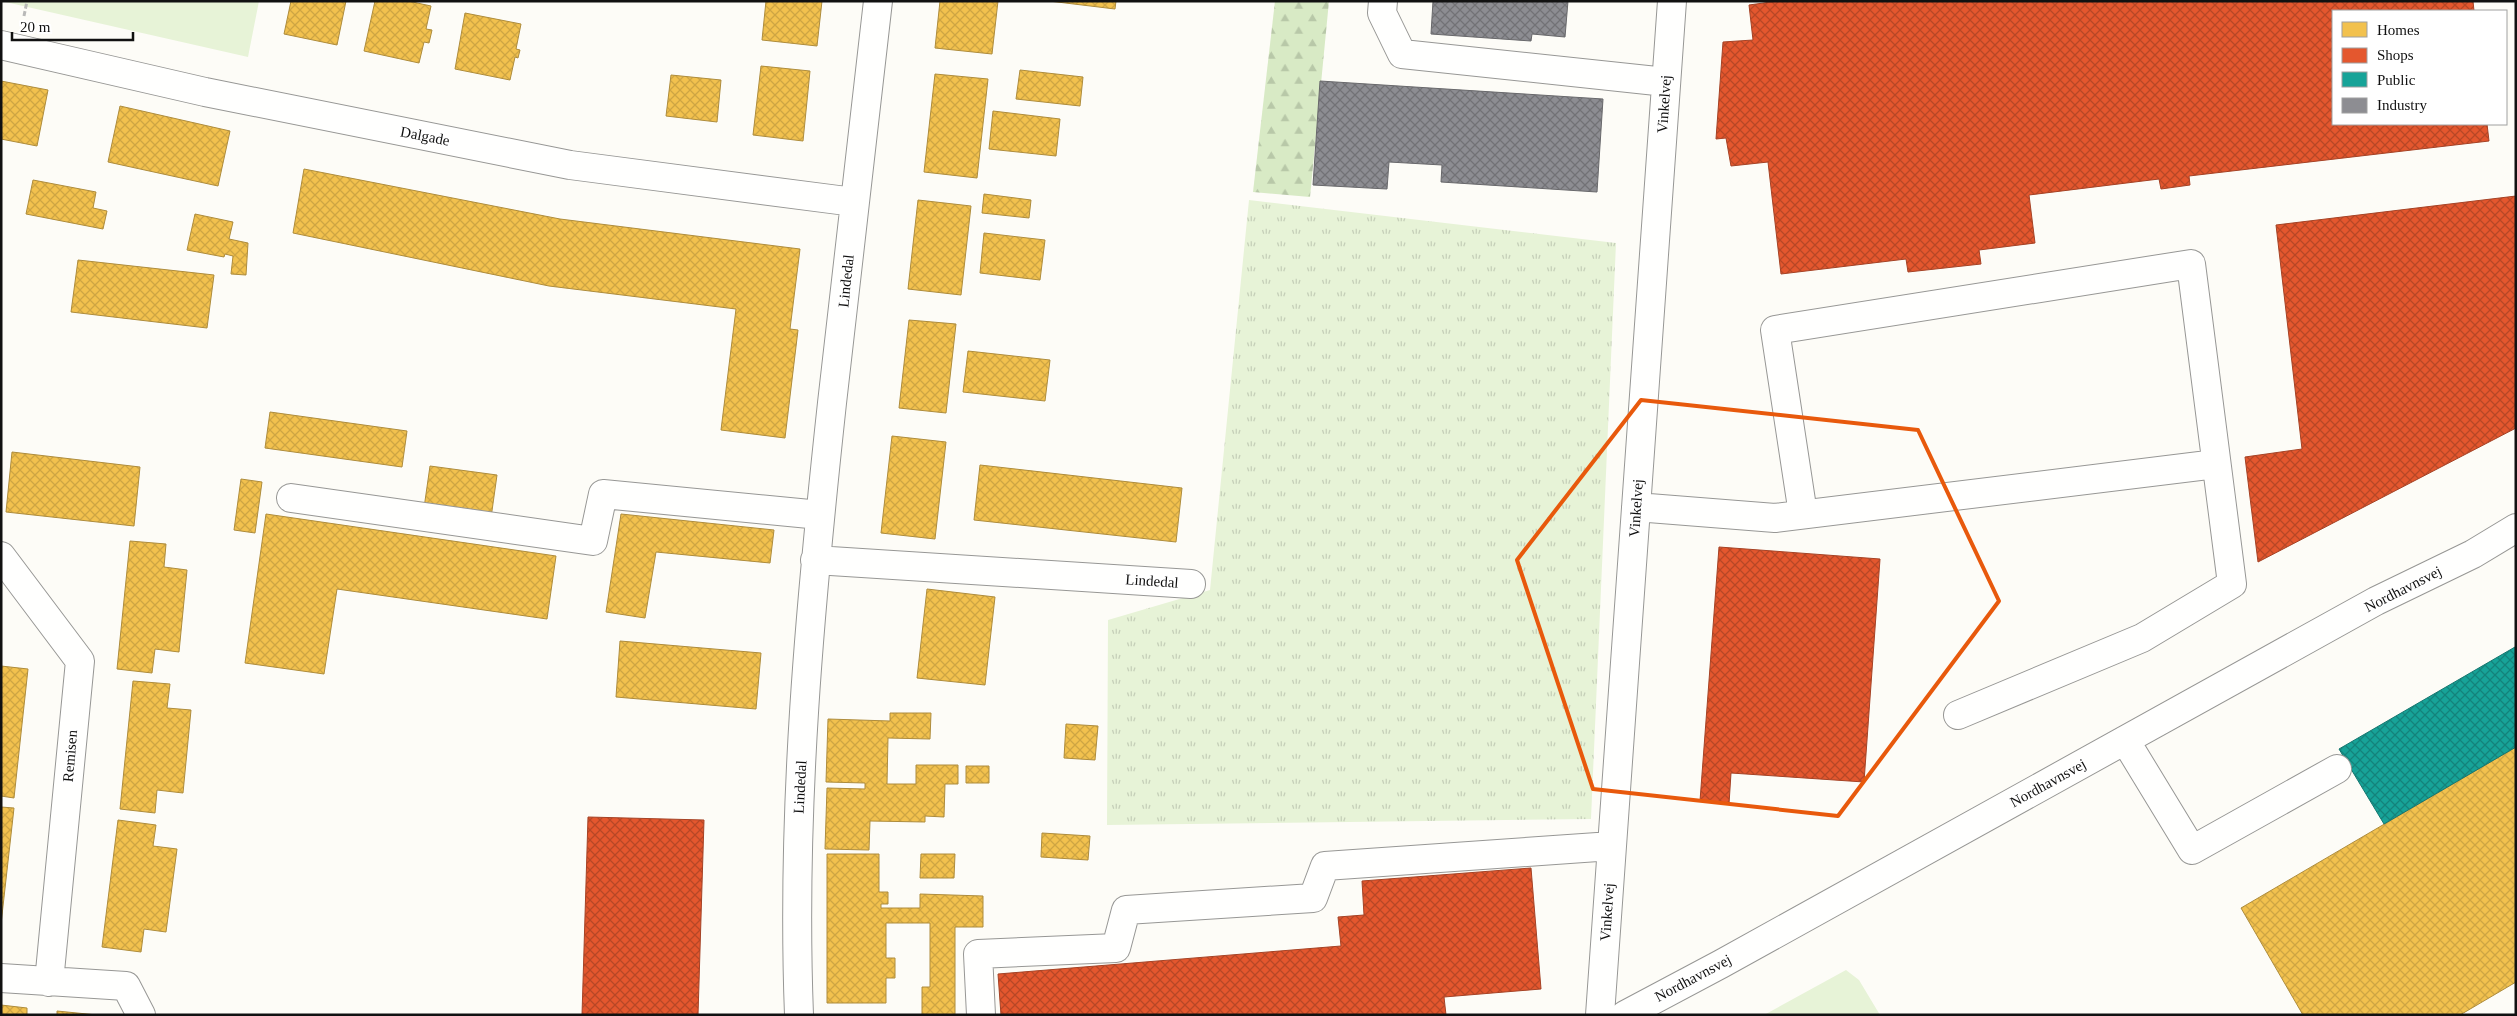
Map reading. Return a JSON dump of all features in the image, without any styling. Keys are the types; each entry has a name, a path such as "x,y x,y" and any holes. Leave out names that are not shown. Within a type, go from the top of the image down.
{"street":[{"name":"Lindedal","path":"799,1015 796,941 799,794 815,560 878,1"},
{"path":"1382,1 1382,13 1402,54 1666,82"},
{"name":"Vinkelvej","path":"1600,1015 1672,1"},
{"name":"Dalgade","path":"1,45 205,92 570,165 854,202"},
{"path":"1804,514 1774,330 2191,264 2232,584 2142,638 1958,715"},
{"path":"1636,507 1775,518 2216,464"},
{"path":"292,498 594,541 603,494 820,515"},
{"name":"Nordhavnsvej","path":"1625,1015 1721,964 2376,601 2473,554 2516,528"},
{"name":"Nordhavnsvej","path":"2473,554 2516,544"},
{"name":"Remisen","path":"1,556 80,662 49,982"},
{"name":"Lindedal","path":"815,560 1191,584"},
{"path":"2125,740 2192,850 2337,769"},
{"path":"981,1015 978,954 1116,948 1126,910 1313,898 1325,866 1612,846"},
{"path":"1,978 126,986 141,1015"}],"highlighted area":[{"path":"1641,400 1918,430 1999,601 1838,816 1593,789 1517,560"}],"green space":[{"path":"1,1 259,1 248,57"},
{"path":"1275,1 1329,1 1310,197 1253,192"},
{"path":"1249,200 1616,243 1591,819 1107,825 1108,620 1210,590"},
{"path":"1846,970 1859,980 1880,1015 1764,1015"}],"building: Homes":[{"path":"291,1 346,1 337,45 284,34"},
{"path":"375,1 408,1 431,6 426,29 432,30 429,43 424,42 419,63 364,51"},
{"path":"766,1 822,1 817,46 762,40"},
{"path":"940,1 998,1 992,54 935,48"},
{"path":"1049,1 1116,1 1115,9"},
{"path":"465,13 521,24 516,49 520,50 518,58 515,57 510,80 455,69"},
{"path":"761,66 810,71 803,141 753,135"},
{"path":"1020,70 1083,77 1080,106 1016,99"},
{"path":"935,74 988,79 977,178 924,172"},
{"path":"671,75 721,80 717,122 666,116"},
{"path":"1,81 48,90 37,146 1,139"},
{"path":"120,106 230,131 218,186 108,162"},
{"path":"993,111 1060,119 1056,156 989,149"},
{"path":"304,169 560,219 800,249 790,329 798,330 785,438 721,430 736,309 549,286 293,233"},
{"path":"33,180 96,192 93,208 107,211 103,229 26,214"},
{"path":"984,194 1031,200 1029,218 982,213"},
{"path":"918,200 971,206 961,295 908,289"},
{"path":"195,214 233,222 229,239 248,243 246,275 231,274 233,256 225,254 224,257 187,250"},
{"path":"984,233 1045,240 1040,280 980,273"},
{"path":"78,260 214,275 207,328 71,312"},
{"path":"909,320 956,324 946,413 899,408"},
{"path":"968,351 1050,360 1045,401 963,392"},
{"path":"270,412 407,431 402,467 265,448"},
{"path":"892,436 946,442 935,539 881,533"},
{"path":"12,452 140,467 134,526 6,512"},
{"path":"980,465 1182,488 1176,542 974,520"},
{"path":"430,466 497,475 491,518 424,508"},
{"path":"241,479 262,482 255,533 234,530"},
{"path":"266,514 556,556 547,619 337,589 324,674 245,663"},
{"path":"621,514 774,530 770,563 656,552 645,618 606,612"},
{"path":"130,541 166,544 164,567 187,570 179,652 155,649 152,673 117,669"},
{"path":"927,589 995,597 985,685 917,678"},
{"path":"620,641 761,653 756,709 616,697"},
{"path":"1,666 28,669 14,798 1,796"},
{"path":"133,681 170,684 167,708 191,710 183,793 157,790 155,813 120,809"},
{"path":"890,713 931,713 930,739 888,738 887,784 916,784 916,765 958,765 958,784 945,784 944,817 925,816 925,822 870,821 869,850 825,849 827,788 865,789 865,783 826,782 828,719 890,721"},
{"path":"1066,724 1098,726 1095,760 1064,758"},
{"path":"2516,747 2516,982 2460,1015 2303,1015 2241,908"},
{"path":"966,766 989,766 989,783 966,783"},
{"path":"1,807 14,808 1,924"},
{"path":"118,820 156,825 153,846 177,849 166,932 144,929 141,952 102,947"},
{"path":"1042,833 1090,836 1088,860 1041,857"},
{"path":"827,854 879,854 879,892 888,892 888,904 881,904 881,908 920,908 920,894 983,896 983,927 955,927 955,1015 922,1015 922,987 930,987 930,923 886,923 886,958 895,958 895,978 886,978 886,1003 827,1003"},
{"path":"921,854 955,854 954,878 920,878"},
{"path":"1,1005 27,1008 27,1015 1,1015"},
{"path":"57,1011 97,1015 57,1015"}],"building: Shops":[{"path":"1778,1 2473,1 2474,10 2332,10 2332,125 2487,125 2489,141 2189,176 2190,185 2161,189 2159,179 2029,195 2035,243 1979,250 1981,264 1908,272 1906,259 1781,274 1768,162 1731,166 1726,138 1716,139 1723,42 1753,40 1749,5"},
{"path":"2516,196 2516,428 2258,562 2245,457 2302,449 2276,225"},
{"path":"1719,547 1880,559 1864,782 1731,773 1729,804 1700,801"},
{"path":"588,817 704,820 698,1015 582,1015"},
{"path":"1531,868 1541,989 1444,997 1446,1015 1001,1015 998,974 1341,946 1338,917 1364,915 1362,881"}],"building: Public":[{"path":"2515,647 2516,747 2384,824 2339,749"}],"building: Industry":[{"path":"1433,1 1568,1 1565,37 1532,34 1531,41 1431,34"},
{"path":"1320,81 1603,99 1597,192 1441,182 1442,165 1389,162 1387,189 1313,185"}]}
